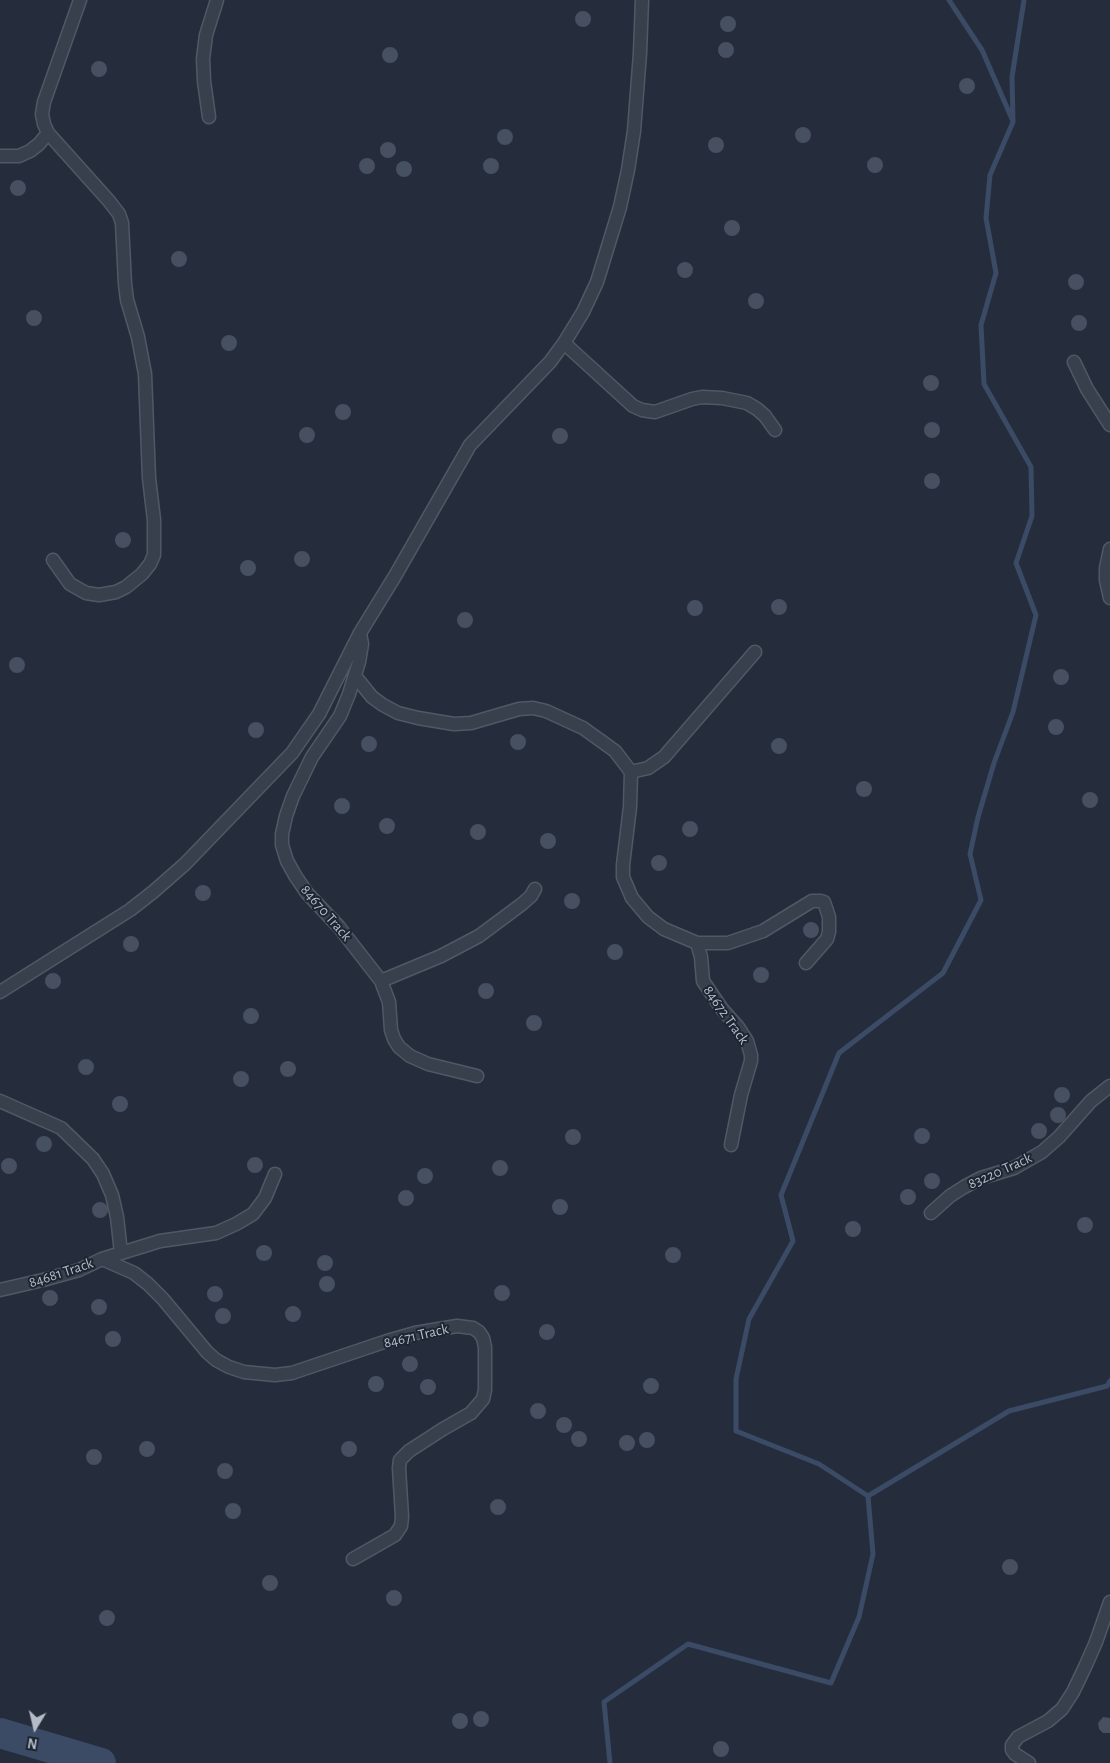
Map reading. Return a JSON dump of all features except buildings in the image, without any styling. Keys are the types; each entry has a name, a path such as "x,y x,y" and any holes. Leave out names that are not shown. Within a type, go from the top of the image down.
{"street":[{"path":"53,560 70,584 78,589 86,593 99,595 116,592 137,578 150,564 154,555 155,538 149,478 145,374 138,336 124,284 122,223 119,214 109,201 48,133 42,114 44,102 80,0"},
{"path":"209,117 203,59 206,35 217,0"},
{"path":"0,992 130,910 185,864 292,753 319,714 360,633 396,576 470,445 550,362 564,343 583,312 597,282 620,207 634,131 642,0"},
{"path":"0,156 19,156 30,151 48,133"},
{"path":"564,343 634,406 642,410 654,412 702,397 728,399 757,409 765,416 775,430"},
{"path":"1074,362 1087,389 1110,425"},
{"path":"1110,549 1107,556 1106,580 1110,598"},
{"name":"84670 Track","path":"360,633 361,651 356,676 340,716 312,757 293,796 286,816 282,834 282,845 287,861 296,878 307,893 339,927 381,981 389,1002 391,1030 399,1047 410,1056 428,1064 477,1076"},
{"path":"631,772 648,768 664,757 755,652"},
{"path":"356,676 372,697 383,706 398,713 438,722 471,723 519,709 533,708 546,711 583,728 602,740 616,752 631,772 630,807 623,865 624,877 632,898 648,917 664,929 697,943 728,943 762,931 812,901 822,901 829,917 829,932 827,939 806,963"},
{"path":"381,981 442,956 479,936 522,904 531,896 535,889"},
{"name":"84672 Track","path":"697,943 701,957 703,981 722,1009 747,1040 751,1055 731,1145"},
{"name":"83220 Track","path":"931,1213 944,1200 964,1187 981,1178 1014,1168 1042,1152 1059,1137 1091,1102 1110,1086"},
{"path":"0,1101 61,1128 93,1159 103,1174 112,1195 117,1217 120,1253"},
{"name":"84681 Track","path":"0,1290 79,1270 102,1259 160,1241 209,1235 236,1224 253,1214 260,1205 275,1174"},
{"name":"84671 Track","path":"102,1259 130,1271 148,1284 163,1299 206,1352 229,1367 244,1372 276,1375 292,1373 387,1341 456,1326 473,1328 479,1332 485,1347 485,1390 482,1399 470,1413 408,1451 400,1460 401,1526 395,1535 353,1559"},
{"path":"1029,1763 1015,1754 1012,1750 1012,1745 1018,1737 1048,1721 1062,1709 1073,1692 1089,1659 1110,1602"}],"waterway":[{"path":"949,0 982,50 1012,119"},
{"path":"610,1763 604,1702 688,1644 831,1683 859,1617 873,1554 868,1496 819,1464 736,1431 736,1379 749,1319 793,1241 781,1195 839,1053 943,973 981,900 970,854 978,817 994,763 1013,712 1036,615 1016,563 1032,516 1031,467 984,384 981,325 996,273 986,218 990,175 1013,122 1012,77 1024,0"},
{"path":"868,1496 1009,1411 1107,1386 1110,1381"},
{"path":"0,1733 101,1763"}]}
